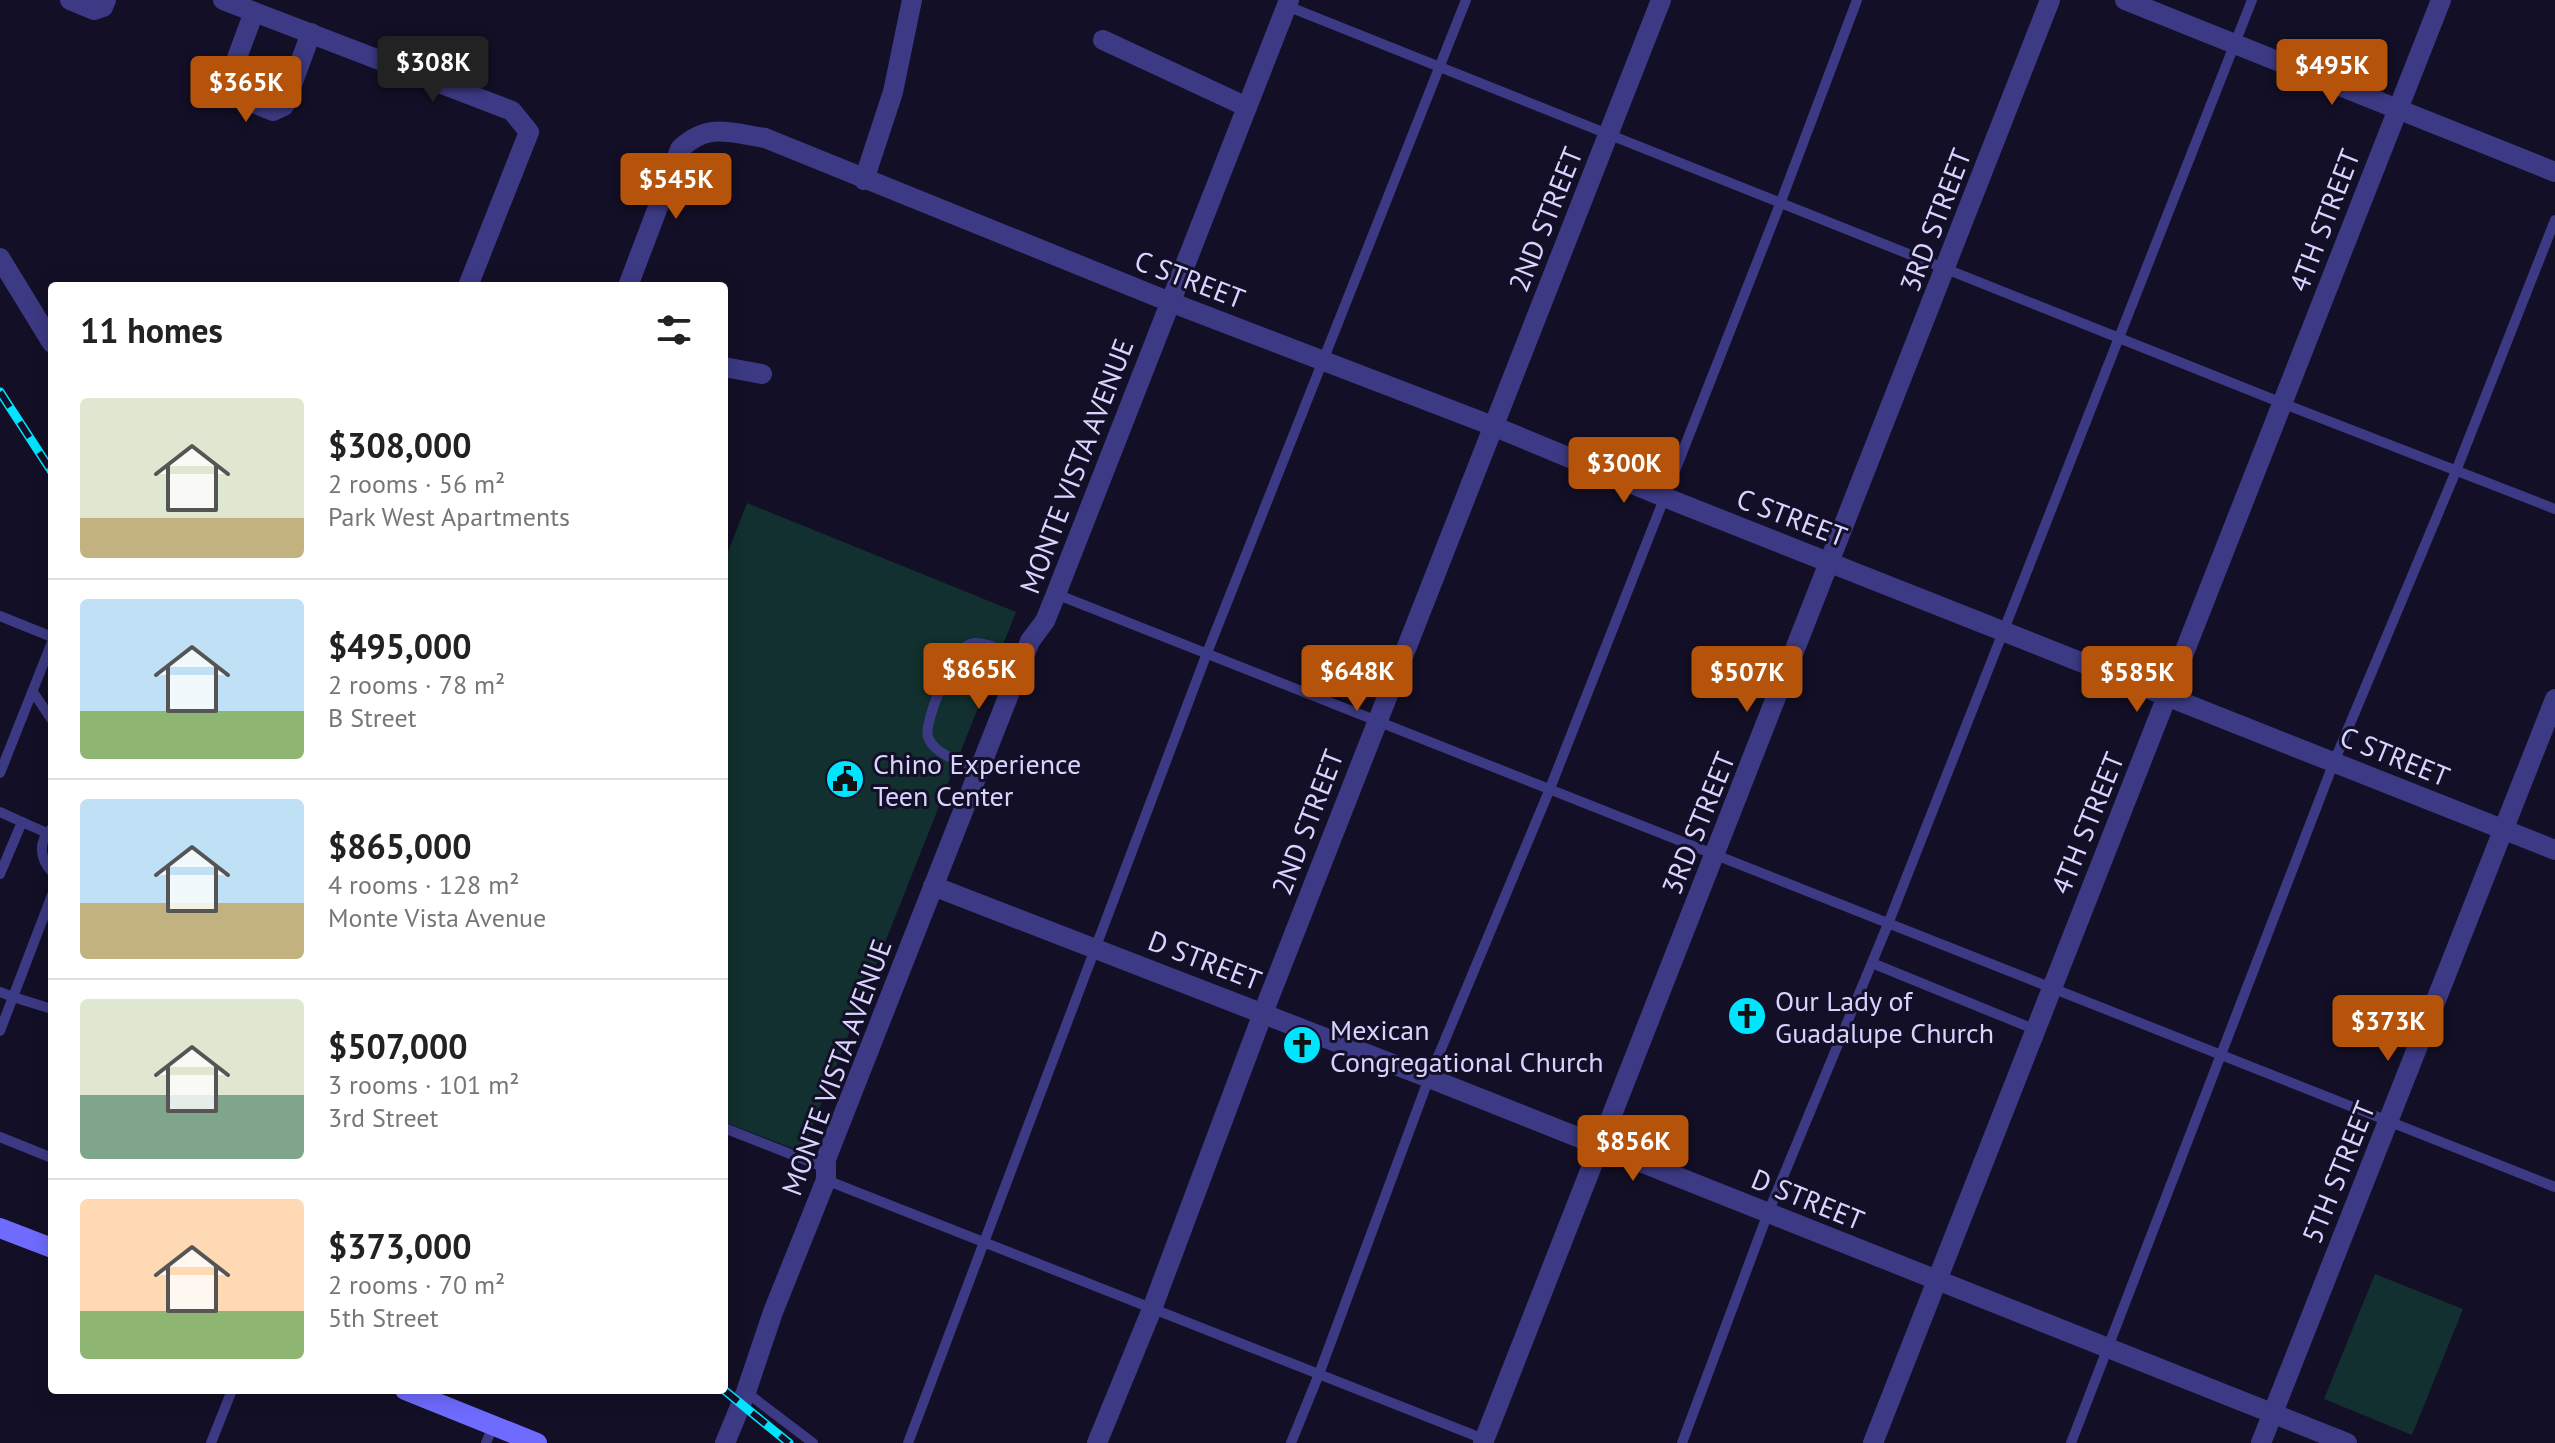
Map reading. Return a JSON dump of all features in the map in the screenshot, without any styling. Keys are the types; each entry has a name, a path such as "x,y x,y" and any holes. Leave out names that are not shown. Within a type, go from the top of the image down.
{"main road":[{"path":"0,1228 48,1246"},
{"path":"413,1394 490,1434 537,1443"}],"street":[{"path":"70,0 94,10 103,7 106,0"},
{"path":"223,0 512,111 529,132 470,282"},
{"path":"864,180 893,92 912,0"},
{"name":"2ND STREET","path":"1097,1443 1152,1309 1263,1013 1661,0"},
{"name":"3RD STREET","path":"1487,1442 2050,0"},
{"path":"2125,0 2555,172"},
{"name":"4TH STREET","path":"1873,1443 2441,0"},
{"name":"MONTE VISTA AVENUE","path":"725,1443 826,1174 826,1159 1030,641 1045,621 1056,594 1288,3"},
{"path":"254,12 228,82 232,94 273,111 284,106 311,33"},
{"path":"1103,40 1247,107"},
{"name":"C STREET","path":"630,282 680,149 694,136 712,130 765,138 1170,302 1493,426 1664,497 2555,850"},
{"path":"0,258 48,336"},
{"path":"728,368 762,374"},
{"name":"5TH STREET","path":"2261,1443 2555,699"},
{"name":"D STREET","path":"933,886 1429,1078 2347,1443"}],"lane":[{"path":"908,1443 1207,653 1466,0"},
{"path":"1291,1443 1429,1078 1549,791 1857,0"},
{"path":"1682,1443 1768,1213 1888,924 2252,0"},
{"path":"1288,3 1439,68 2555,509"},
{"path":"2071,1443 2334,762 2456,471 2555,220"},
{"path":"1056,594 2555,1187"},
{"path":"0,616 48,637"},
{"path":"980,768 934,747 927,735 952,662 959,651 970,644 982,644 1023,660"},
{"path":"0,773 48,650"},
{"path":"33,692 48,714"},
{"path":"0,812 48,830"},
{"path":"0,874 22,822"},
{"path":"48,832 41,849 42,858 48,866"},
{"path":"0,1031 48,905"},
{"path":"1872,963 2036,1030"},
{"path":"0,992 48,1008"},
{"path":"728,1130 985,1243 1487,1442"},
{"path":"0,1137 48,1156"},
{"path":"746,1392 813,1443"},
{"path":"211,1443 230,1394"}],"green space":[{"path":"747,503 1016,612 802,1152 728,1124 728,552"},
{"path":"2375,1274 2463,1309 2412,1435 2324,1399"}],"railway":[{"path":"0,392 48,466"},
{"path":"728,1393 789,1443"}],"place":[{"name":"Chino Experience Teen Center","path":"845,779"},
{"name":"Our Lady of Guadalupe Church","path":"1747,1016"},
{"name":"Mexican Congregational Church","path":"1302,1045"}]}
